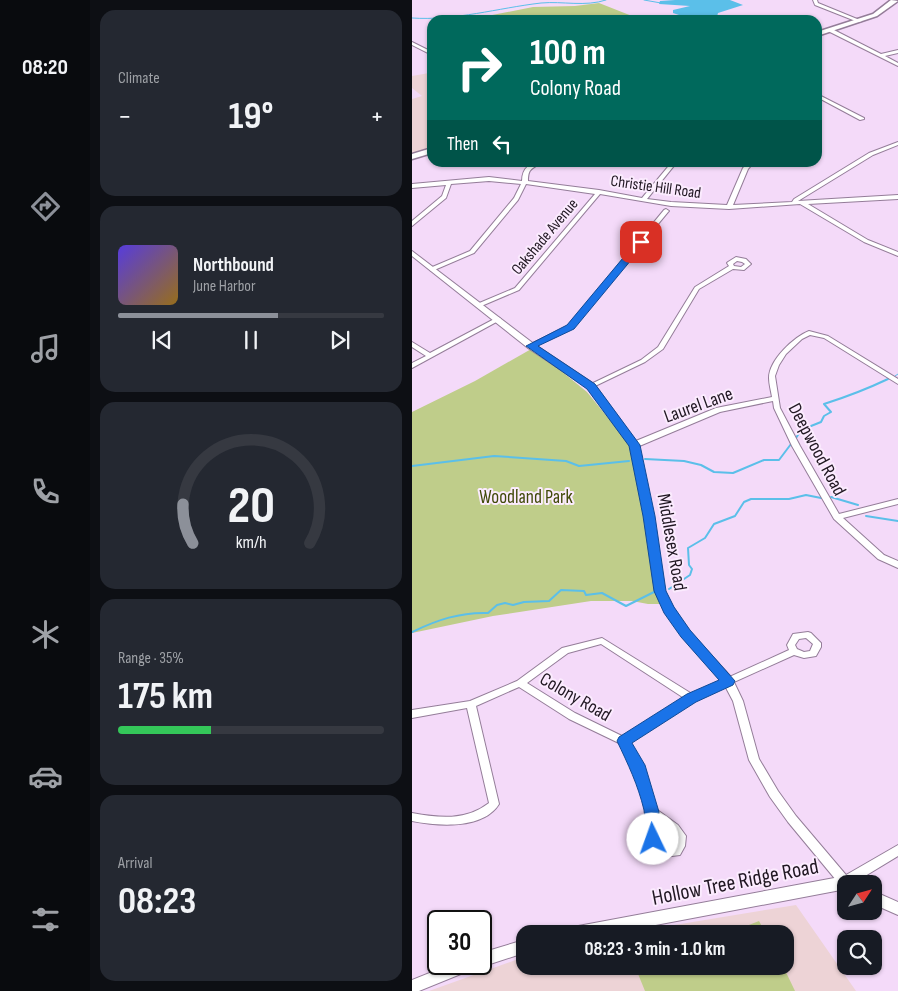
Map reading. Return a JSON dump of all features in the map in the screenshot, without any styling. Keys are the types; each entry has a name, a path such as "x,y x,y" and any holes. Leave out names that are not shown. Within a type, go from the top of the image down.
{"main road":[{"path":"822,32 875,15 895,0"},
{"path":"412,157 427,152"},
{"name":"Hollow Tree Ridge Road","path":"621,925 837,885"},
{"path":"882,901 898,909"},
{"path":"492,957 516,949"},
{"path":"412,987 441,975"}],"street":[{"path":"815,0 816,4 860,21"},
{"path":"830,30 898,65"},
{"path":"412,43 427,51"},
{"path":"881,56 898,51"},
{"path":"822,98 862,119"},
{"path":"794,204 796,200 854,164 898,143"},
{"path":"432,269 472,252 516,199 526,182 525,174 530,167"},
{"path":"644,199 671,167"},
{"path":"729,207 747,167"},
{"name":"Christie Hill Road","path":"412,186 489,179 599,192 671,204 729,207 898,197"},
{"path":"412,224 444,197 448,183"},
{"name":"Oakshade Avenue","path":"479,305 517,289 599,192"},
{"path":"802,203 866,241 898,254"},
{"path":"531,346 570,327 671,204"},
{"name":"Middlesex Road","path":"412,253 498,318 531,346 591,386 634,445 649,516 660,591 669,609 686,634 728,681 738,701 754,760 792,819 840,875"},
{"path":"591,386 643,361 661,348 697,288 732,267"},
{"path":"412,366 498,318"},
{"name":"Deepwood Road","path":"898,382 826,337 809,333 800,338 784,353 776,365 772,376 774,399 796,446 837,517 881,557 898,565"},
{"path":"412,344 430,356"},
{"name":"Laurel Lane","path":"634,445 718,410 774,399"},
{"path":"837,517 898,502"},
{"name":"Colony Road","path":"412,714 471,704 520,683 565,650 602,641 691,698"},
{"name":"Colony Road","path":"520,683 572,716 624,741 691,698 794,650"},
{"path":"412,817 437,822 458,820 484,814 494,804 471,704"},
{"path":"624,741 638,765 652,812"},
{"name":"Hollow Tree Ridge Road","path":"859,875 898,850"}],"shaded area":[{"path":"427,73 427,149 412,154 412,99 422,96 412,88 412,76"},
{"path":"796,905 837,964 837,975 845,975 856,991 429,991 474,975 492,975 492,968 516,960 516,975 794,975 794,925 675,925"}],"green space":[{"path":"599,3 629,15 492,15 533,7 575,6"},
{"name":"Woodland Park","path":"533,348 587,392 631,446 665,602 661,604 648,604 632,601 591,601 493,616 412,633 412,412 475,381"},
{"path":"759,921 761,925 749,925"},
{"path":"638,975 787,975 795,991 645,991"}],"water":[{"path":"730,0 743,5 718,13 717,15 679,15 673,13 673,10 690,6 659,4 660,1"}],"waterway":[{"path":"466,15 541,3 590,3 606,0"},
{"path":"644,0 661,3"},
{"path":"412,18 427,18"},
{"path":"796,438 801,430 821,422 824,416 831,412 824,404 888,379"},
{"path":"645,459 684,461 701,465 714,472 733,473 764,460 779,460 791,444"},
{"path":"412,466 494,456 566,461 579,466 629,461"},
{"path":"669,589 690,575 692,569 689,565 688,548 705,538 714,524 735,516 744,502 751,499 789,499 806,495 821,498"},
{"path":"831,497 858,505"},
{"path":"866,516 898,521"},
{"path":"412,632 449,618 468,614 488,613 497,605 505,603 513,605 524,602 549,601 561,590 584,591 586,595 602,593 626,606 654,592"}],"route":[{"path":"641,242 570,327 531,346 591,386 634,445 644,485 660,591 669,609 686,634 728,681 691,698 624,741 638,765 652,812 650,832 653,839"}]}
